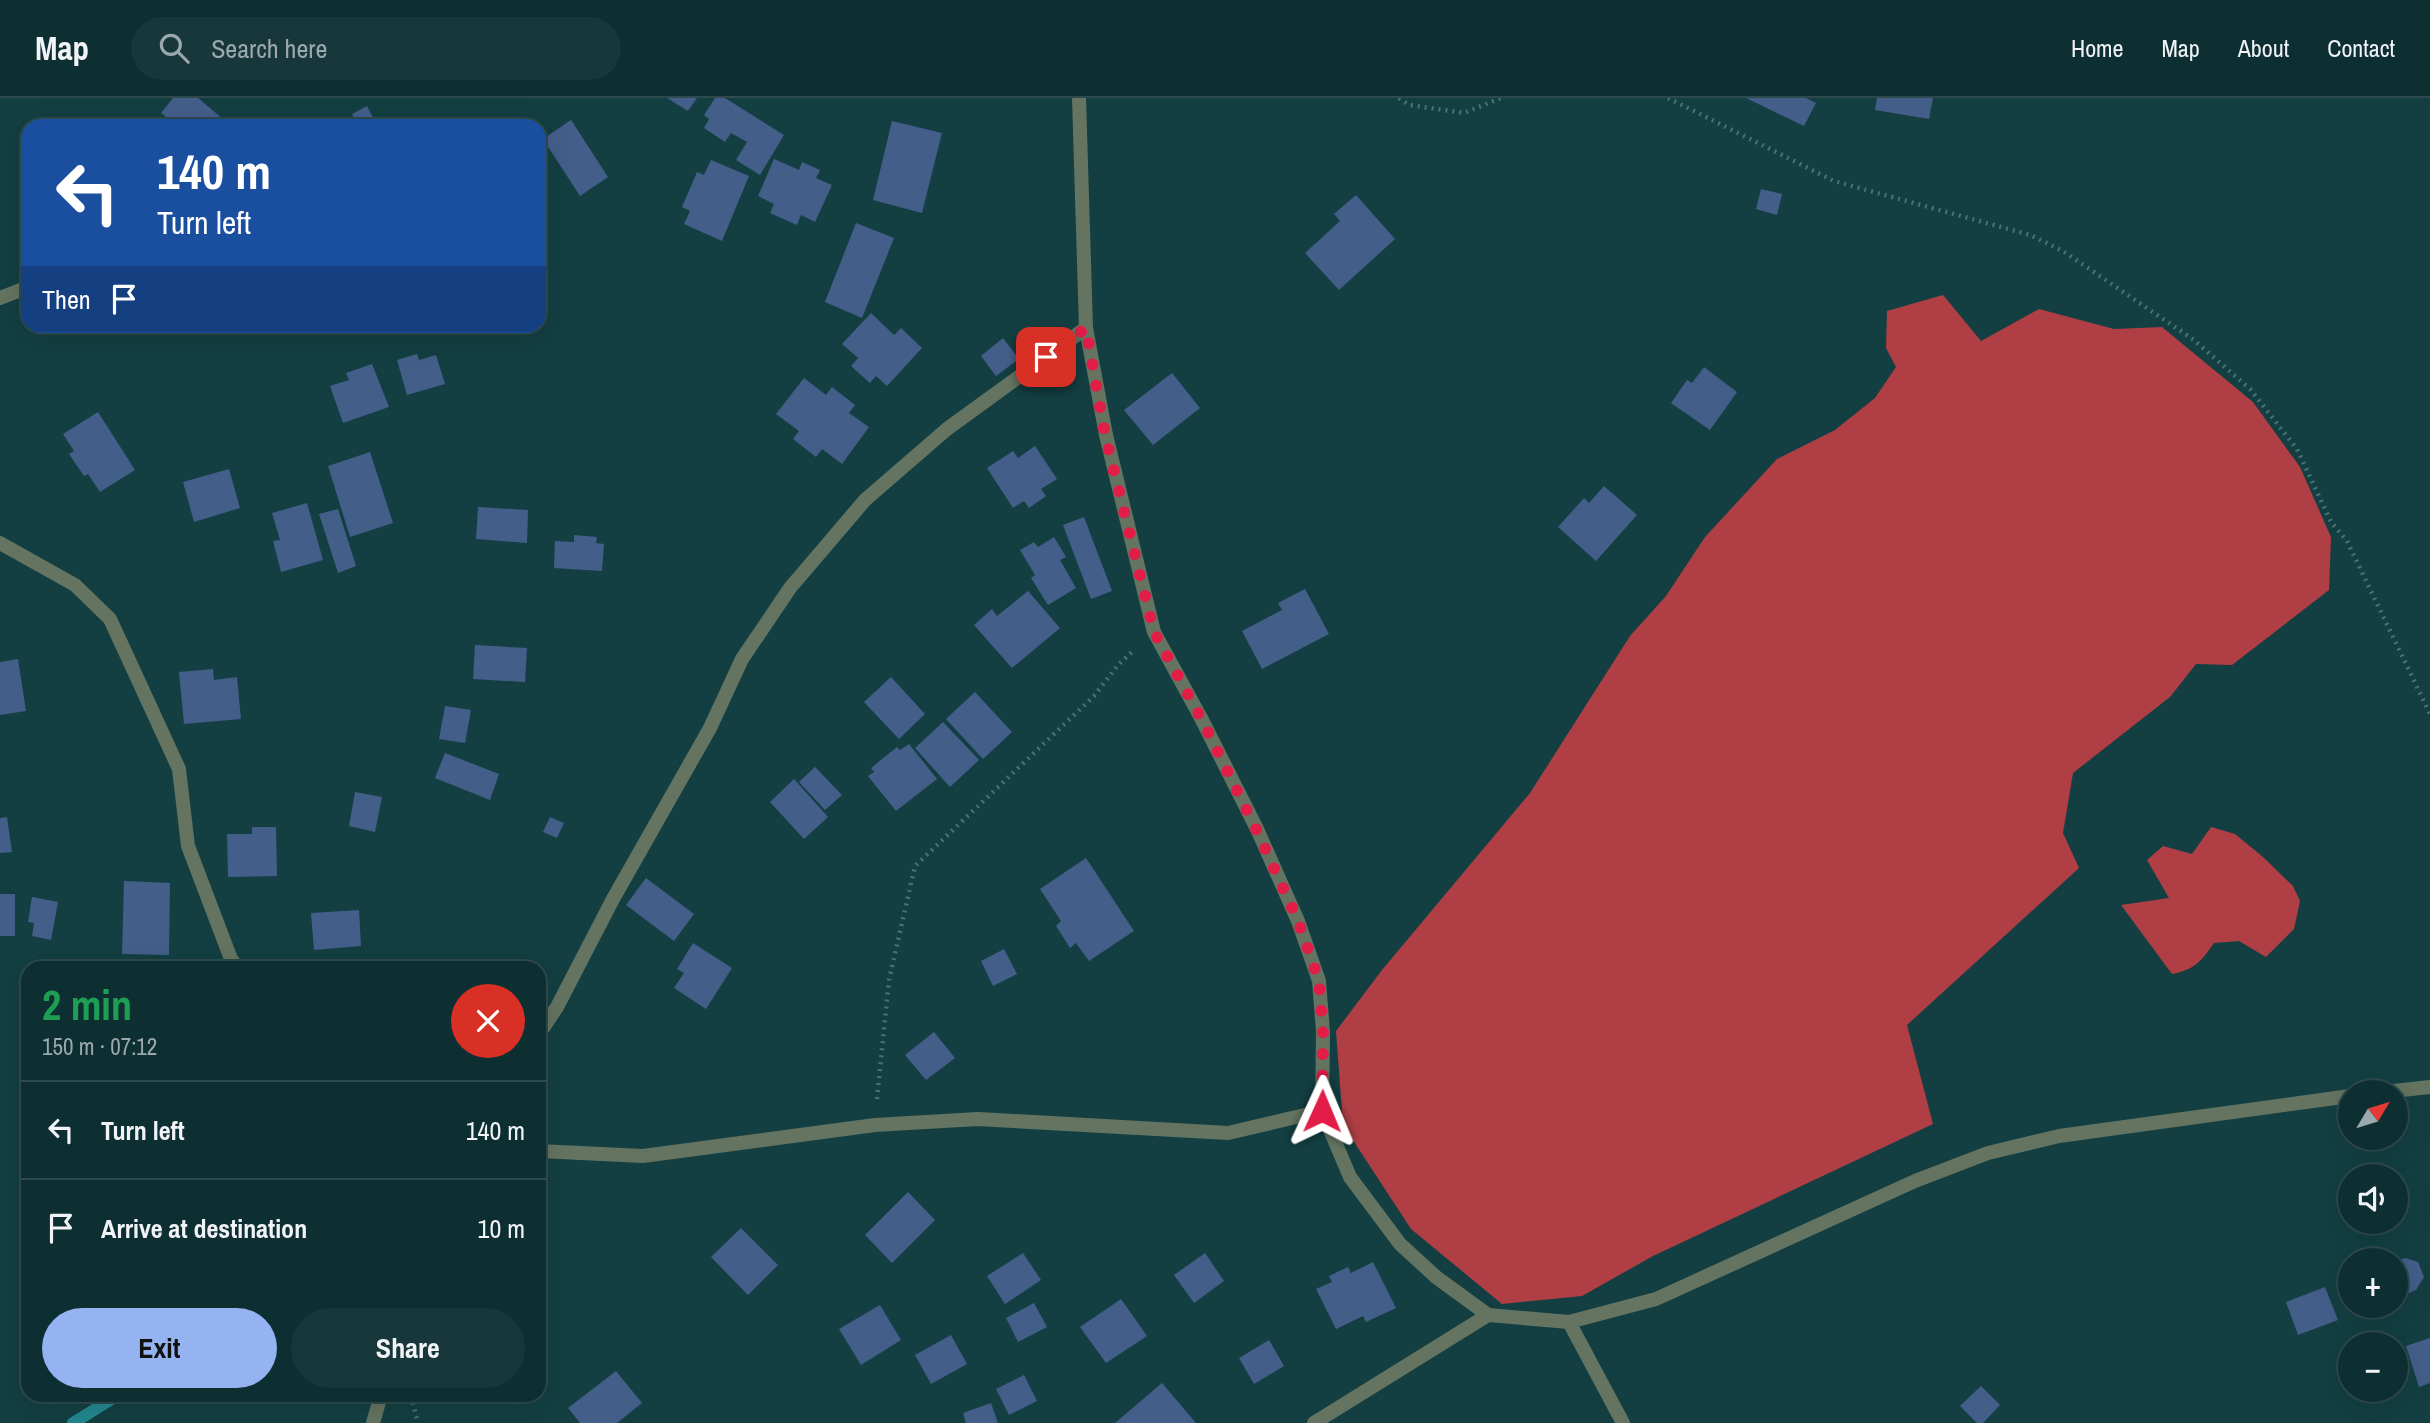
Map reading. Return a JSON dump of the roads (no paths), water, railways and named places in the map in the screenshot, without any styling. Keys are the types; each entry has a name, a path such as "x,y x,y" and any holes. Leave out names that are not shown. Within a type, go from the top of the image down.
{"street":[{"path":"1079,98 1086,328 1105,435 1154,632 1214,743 1298,921 1319,981 1323,1032 1322,1111 1350,1177 1400,1244 1436,1277 1488,1315 1569,1322 1656,1299 1915,1181 1988,1153 2059,1136 2338,1098"},
{"path":"0,298 21,290"},
{"path":"546,1023 613,898 710,728 741,659 790,588 865,500 947,429 1086,328"},
{"path":"0,543 75,585 110,619 179,769 188,846 232,961"},
{"path":"2408,1089 2430,1087"},
{"path":"546,1151 643,1156 874,1125 978,1119 1228,1133 1322,1111"},
{"path":"1314,1423 1488,1315"},
{"path":"1569,1322 1623,1423"},
{"path":"373,1423 378,1402"}],"waterway":[{"path":"73,1423 107,1402"}]}
